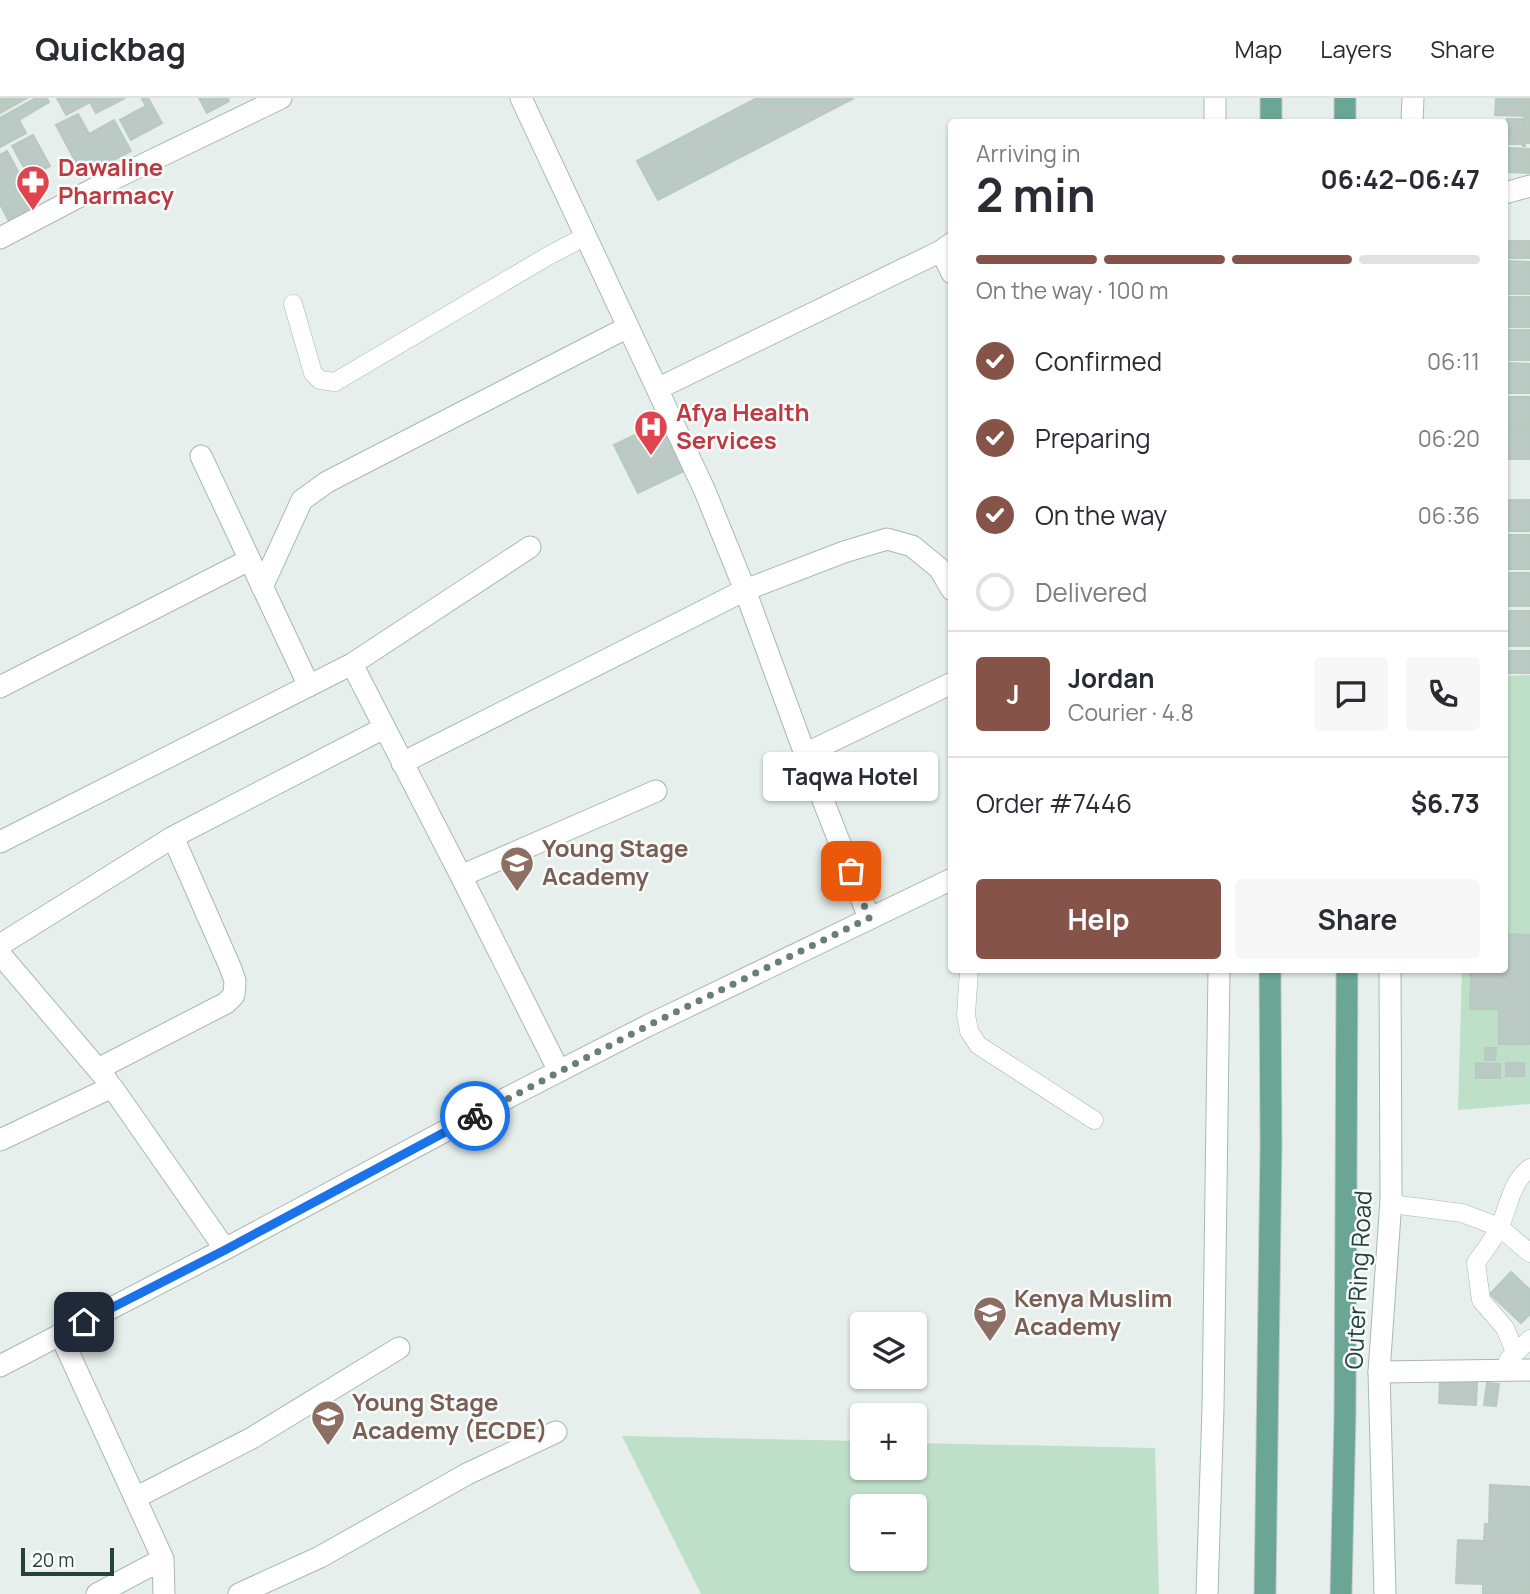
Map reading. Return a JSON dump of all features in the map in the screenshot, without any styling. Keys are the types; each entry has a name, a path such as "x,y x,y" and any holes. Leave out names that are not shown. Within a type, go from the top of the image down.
{"main road":[{"path":"1271,98 1271,119"},
{"path":"1345,98 1345,119"},
{"path":"1265,1594 1271,1146 1270,973"},
{"name":"Outer Ring Road","path":"1341,1594 1345,1414 1347,973"}],"street":[{"path":"0,239 105,183 281,98"},
{"path":"521,98 704,489 869,918"},
{"path":"1215,98 1215,119"},
{"path":"1412,119 1413,98"},
{"path":"1508,192 1530,186"},
{"path":"657,389 947,247"},
{"path":"262,587 302,500 327,482 628,327"},
{"path":"201,456 309,686"},
{"path":"402,762 745,590 844,552 887,538 912,546 939,568 948,583"},
{"path":"0,842 352,664 530,547"},
{"path":"0,687 250,560"},
{"path":"352,664 559,1071"},
{"path":"805,754 948,684"},
{"path":"0,945 173,836 384,728"},
{"path":"461,876 656,791"},
{"path":"98,1069 226,1003 234,996 235,981 231,969 173,836"},
{"path":"0,1366 225,1250 559,1071 948,881"},
{"path":"0,954 112,1087 225,1250"},
{"path":"1207,1594 1219,973"},
{"name":"Outer Ring Road","path":"1385,1594 1379,1372 1391,1203 1390,973"},
{"path":"0,1140 112,1087"},
{"path":"60,1334 163,1559 164,1594"},
{"path":"135,1498 252,1438 399,1348"},
{"path":"1379,1372 1530,1370"},
{"path":"239,1594 320,1557 467,1474 556,1432"},
{"path":"97,1594 163,1559"}],"lane":[{"path":"293,304 313,373 320,380 335,382 586,236"},
{"path":"969,973 966,1015 969,1031 978,1045 1094,1120"},
{"path":"1515,1352 1505,1328 1481,1300 1476,1263 1499,1227 1516,1183 1530,1168"},
{"path":"1391,1203 1462,1213 1499,1227 1530,1253"},
{"path":"1498,1370 1530,1339"}],"green space":[{"path":"1530,675 1530,1104 1458,1110 1462,973 1508,973 1508,676"},
{"path":"622,1436 850,1441 850,1480 927,1480 927,1443 1155,1448 1159,1594 701,1594"}],"building":[{"path":"0,98 27,98 0,113"},
{"path":"36,98 47,98 49,102 19,120 26,133 0,147 0,118"},
{"path":"57,98 125,98 96,113 90,102 66,115"},
{"path":"148,98 162,123 131,140 120,120 146,106 142,99"},
{"path":"199,98 228,98 229,101 207,113"},
{"path":"757,98 854,98 658,200 637,161"},
{"path":"1496,98 1530,98 1530,116 1495,115"},
{"path":"78,114 89,134 114,120 131,151 83,176 56,125"},
{"path":"1524,117 1530,117 1530,131 1524,131"},
{"path":"1508,119 1524,119 1524,131 1508,131"},
{"path":"1508,132 1513,132 1513,144 1508,144"},
{"path":"1514,132 1522,132 1522,144 1515,144"},
{"path":"1523,132 1530,132 1530,143 1525,143 1525,146 1523,146"},
{"path":"33,135 50,166 29,177 12,146"},
{"path":"1508,148 1530,149 1530,173 1508,172"},
{"path":"7,151 39,210 11,225 0,204 0,155"},
{"path":"1508,241 1530,241 1530,258 1508,258"},
{"path":"1508,261 1530,262 1530,294 1508,294"},
{"path":"1508,297 1530,297 1530,327 1508,327"},
{"path":"1508,330 1530,330 1530,360 1508,360"},
{"path":"1508,363 1530,364 1530,393 1508,393"},
{"path":"1508,397 1530,397 1530,428 1508,428"},
{"name":"Afya Health Services","path":"664,421 688,469 638,493 614,445"},
{"path":"1508,430 1530,430 1530,459 1508,459"},
{"path":"1508,500 1530,500 1530,531 1508,531"},
{"path":"1508,535 1530,535 1530,569 1508,569"},
{"path":"1508,573 1530,573 1530,606 1508,606"},
{"path":"1508,611 1530,611 1530,646 1508,646"},
{"path":"1508,651 1530,651 1530,673 1508,673"},
{"path":"1508,934 1530,935 1530,1044 1499,1044 1499,1009 1470,1009 1471,973 1508,973"},
{"path":"1485,1048 1496,1048 1495,1060 1485,1060"},
{"path":"1476,1063 1500,1064 1500,1078 1476,1078"},
{"path":"1506,1063 1524,1063 1524,1076 1506,1076"},
{"path":"1511,1272 1530,1290 1530,1314 1521,1323 1490,1294"},
{"path":"1440,1381 1477,1382 1476,1405 1439,1403"},
{"path":"1487,1383 1499,1384 1496,1406 1484,1405"},
{"path":"1490,1485 1530,1487 1530,1594 1483,1594 1483,1584 1456,1583 1458,1540 1484,1541 1485,1524 1489,1524"}],"way so far":[{"path":"475,1116 647,1026 869,918 851,871"}],"place":[{"name":"Dawaline Pharmacy","path":"33,212"},
{"name":"Afya Health Services","path":"651,457"},
{"name":"Taqwa Hotel","path":"851,871"},
{"name":"Young Stage Academy","path":"517,893"},
{"name":"Kenya Muslim Academy","path":"990,1343"},
{"name":"Young Stage Academy (ECDE)","path":"328,1447"}],"route":[{"path":"84,1322 475,1116"}]}
